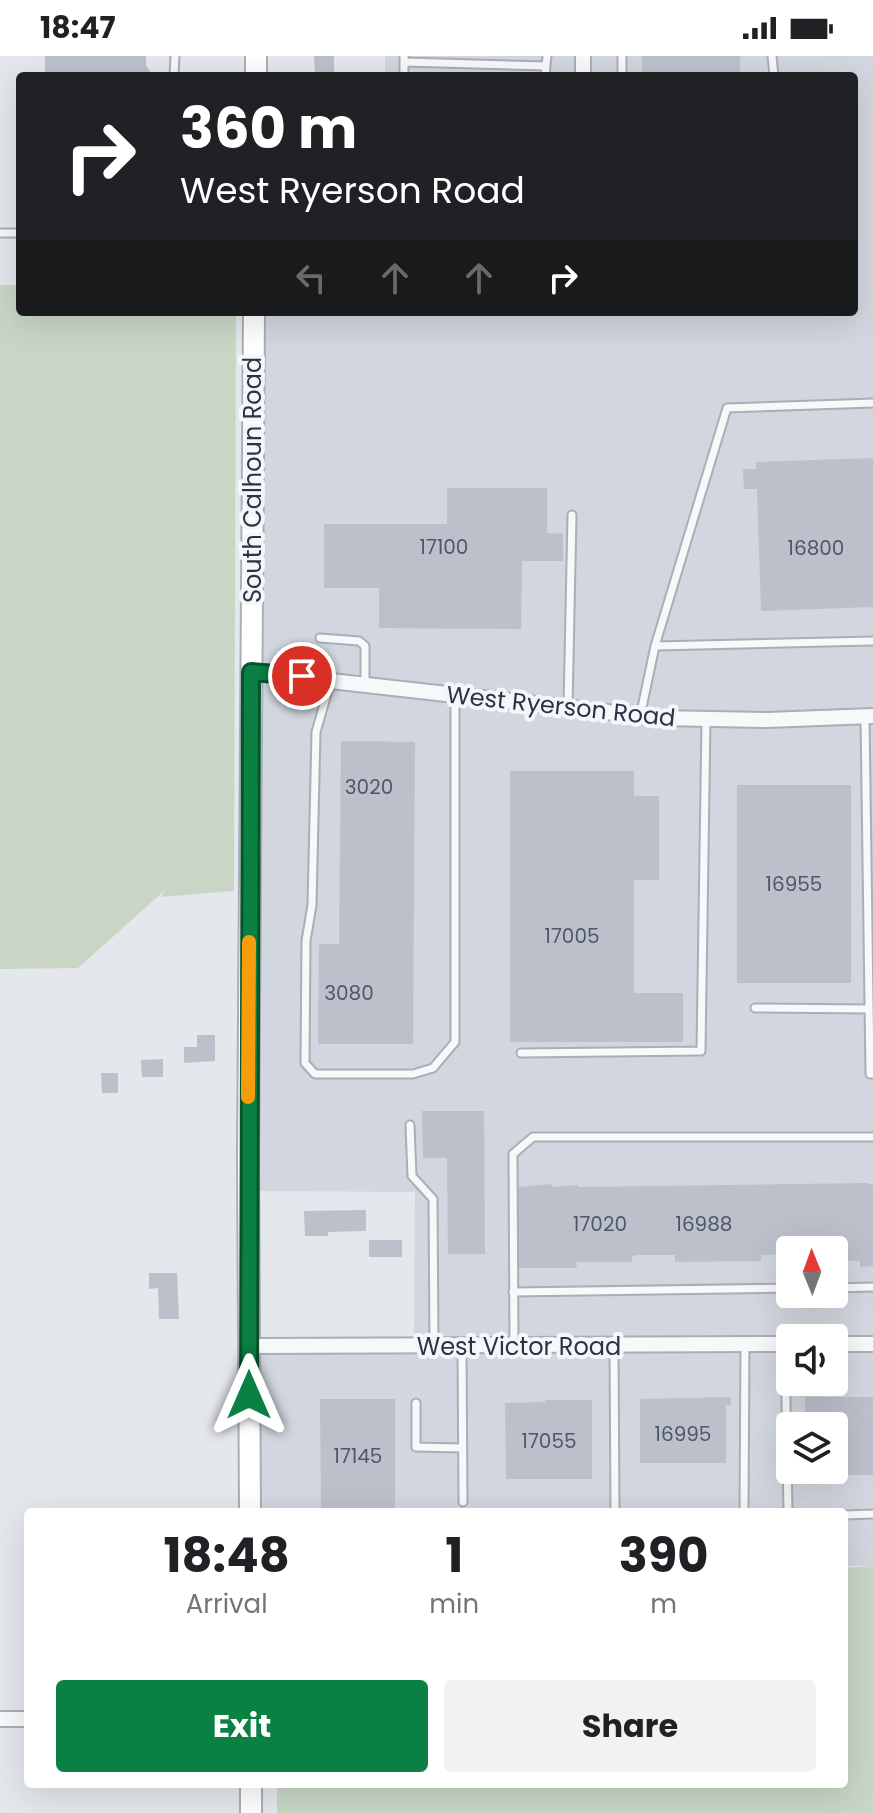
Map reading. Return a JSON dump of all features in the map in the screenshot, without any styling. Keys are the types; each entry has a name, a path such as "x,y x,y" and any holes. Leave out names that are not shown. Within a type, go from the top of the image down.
{"street":[{"name":"South Calhoun Road","path":"250,1508 254,316"},
{"name":"West Ryerson Road","path":"251,672 640,717 706,721 869,716"},
{"name":"West Victor Road","path":"249,1346 776,1344"},
{"path":"848,1344 873,1344"},
{"path":"0,1719 24,1719"},
{"path":"251,1788 251,1813"}],"lane":[{"path":"545,72 547,56"},
{"path":"404,59 546,66"},
{"path":"640,717 655,646 727,408 873,403"},
{"path":"568,709 572,515"},
{"path":"320,638 359,641 365,646 365,684"},
{"path":"655,646 873,641"},
{"path":"331,680 316,732 312,905 306,941 305,1063 315,1074 413,1074 433,1068 455,1042 455,695"},
{"path":"869,716 869,1009 870,1074 873,1074"},
{"path":"521,1053 701,1051 706,721"},
{"path":"755,1008 869,1009"},
{"path":"410,1125 412,1176 433,1199 434,1346"},
{"path":"514,1346 513,1154 533,1137 873,1137"},
{"path":"848,1288 873,1287"},
{"path":"513,1292 776,1288"},
{"path":"744,1508 745,1344"},
{"path":"614,1345 615,1508"},
{"path":"462,1346 463,1502"},
{"path":"788,1396 788,1508"},
{"path":"416,1403 416,1447 462,1448"},
{"path":"848,1515 873,1514"}],"shaded area":[{"path":"385,56 873,56 873,1566 848,1566 848,1508 250,1508 249,1346 414,1346 415,1192 248,1191 254,316 858,316 858,72 385,72"}],"green space":[{"path":"0,285 16,285 16,316 236,316 234,891 161,897 165,890 78,968 0,969"},
{"path":"873,1566 873,1813 277,1813 277,1788 848,1788 848,1568"}],"building":[{"path":"45,56 146,56 146,66 150,72 45,72"},
{"path":"314,56 334,56 334,72 315,72"},
{"path":"642,56 740,56 740,72 642,72"},
{"path":"873,458 873,607 761,611 757,489 744,489 743,469 756,469 756,462"},
{"path":"447,488 547,488 547,533 563,534 563,561 522,561 521,629 379,628 379,588 324,588 324,524 447,524"},
{"path":"341,741 415,742 413,1044 318,1044 319,944 339,944"},
{"path":"510,771 634,771 634,796 659,796 659,880 634,880 634,993 683,993 683,1042 510,1042"},
{"path":"737,785 851,785 851,983 737,983"},
{"path":"197,1035 215,1035 215,1061 184,1063 184,1047 197,1047"},
{"path":"163,1059 163,1077 142,1077 141,1060"},
{"path":"101,1073 118,1073 118,1093 102,1093"},
{"path":"422,1111 484,1111 485,1254 448,1254 447,1158 423,1158"},
{"path":"867,1183 873,1185 873,1266 860,1267 860,1261 848,1261 848,1236 776,1236 776,1254 761,1255 761,1261 675,1262 675,1255 638,1255 632,1256 632,1262 576,1262 577,1268 518,1268 517,1187 552,1184 552,1187"},
{"path":"366,1210 366,1231 305,1236 304,1211"},
{"path":"369,1240 402,1240 402,1257 369,1257"},
{"path":"149,1273 177,1273 179,1319 159,1319 158,1288 149,1289"},
{"path":"731,1397 731,1405 726,1405 726,1463 640,1463 640,1399"},
{"path":"805,1397 873,1397 873,1475 848,1475 848,1412 805,1412"},
{"path":"320,1399 395,1399 395,1508 321,1508"},
{"path":"592,1400 592,1479 506,1479 505,1403"}],"slow traffic":[{"path":"248,1097 249,942"}],"route":[{"path":"249,1395 251,672 302,676"}]}
